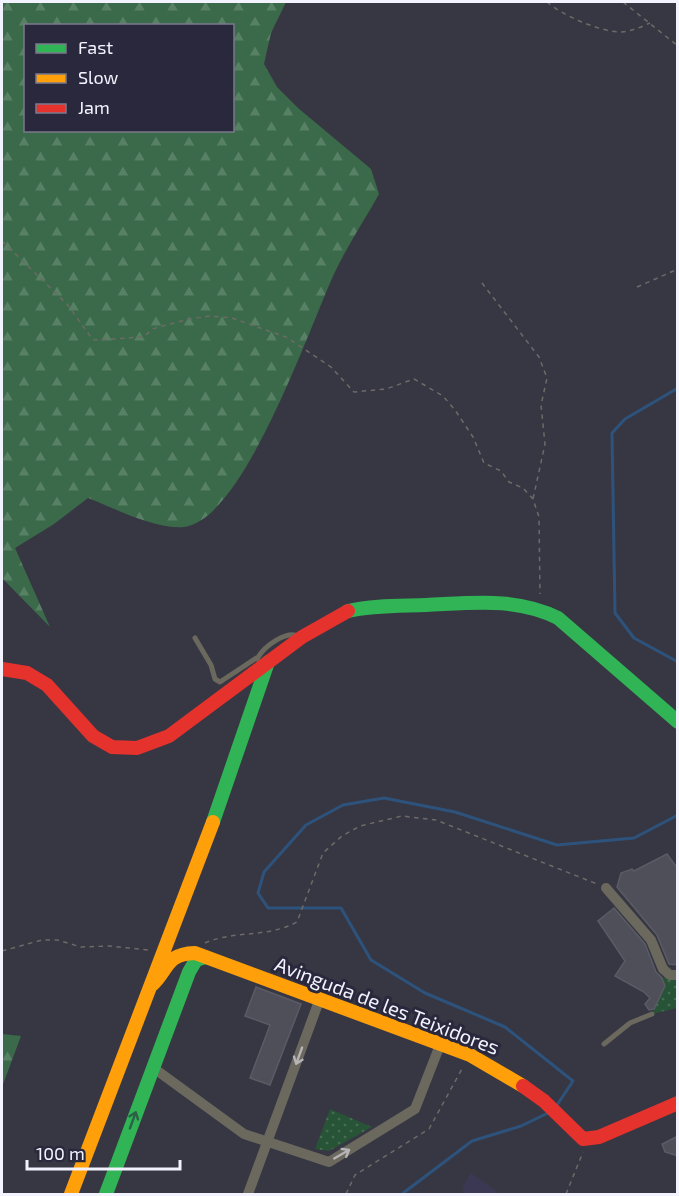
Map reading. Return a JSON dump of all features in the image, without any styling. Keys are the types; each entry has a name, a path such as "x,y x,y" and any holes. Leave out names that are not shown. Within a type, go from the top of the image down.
{"main road":[{"path":"2,669 19,668 40,678 82,728 113,748 132,751 147,747 169,736 262,662 344,613 371,607 502,602 540,609 566,623 678,722"},
{"path":"189,972 180,954 174,926 238,754 262,662"},
{"path":"106,1194 189,972 196,960 180,954"},
{"path":"71,1194 152,985 180,954"},
{"path":"81,1194 180,954"},
{"name":"Avinguda de les Teixidores","path":"180,954 470,1055 509,1075 544,1101 583,1139"},
{"path":"583,1139 599,1137 678,1103"}],"street":[{"path":"606,888 651,940 663,969 678,974"},
{"path":"248,1194 319,1001"},
{"path":"159,1072 244,1134 329,1162 415,1109 440,1045"}],"lane":[{"path":"195,638 211,665 215,679 220,682 262,662"},
{"path":"604,1044 630,1023 652,1014"}],"path":[{"path":"547,2 554,8 601,29 621,32 650,24"},
{"path":"622,2 678,46"},
{"path":"2,242 67,304 93,340 144,337 152,329 209,316 232,318 286,338 331,367 354,392 386,389 414,379 433,389 455,410 473,437 484,463 501,471 509,482 523,488 533,499 539,517 540,609"},
{"path":"637,286 678,269"},
{"path":"482,283 539,357 547,378 541,405 544,444 533,499"},
{"path":"2,951 42,940 57,940 81,947 180,954 215,938 285,928 297,922 302,914 323,853 342,836 360,826 402,816 436,820 606,888"},
{"path":"346,1194 356,1175 429,1129 470,1055"},
{"path":"566,1194 583,1150 583,1139"}],"shaded area":[{"path":"471,1173 500,1194 463,1194 463,1186"}],"green space":[{"path":"2,2 286,2 271,33 264,64 277,87 298,108 371,169 379,194 334,274 292,375 252,458 229,492 207,516 184,527 173,527 148,522 88,498 54,524 15,548 50,627 2,578"},
{"path":"663,977 677,979 677,1008 652,1014 665,986"},
{"path":"2,1034 21,1036 2,1087"},
{"path":"330,1109 372,1127 329,1151 315,1149"}],"building":[{"path":"667,854 678,869 678,965 669,964 657,935 617,887 621,873 632,869 634,871"},
{"path":"614,908 645,944 656,972 662,978 665,986 654,1009 649,1010 645,1004 650,998 644,992 615,976 625,961 598,921"},
{"path":"256,987 301,1004 270,1085 250,1078 270,1025 245,1016"},
{"path":"678,1136 678,1156 665,1152 662,1144"}],"waterway":[{"path":"678,388 625,419 612,433 615,613 634,638 678,662"},
{"path":"557,1105 573,1081 505,1027 425,993 371,960 341,908 268,908 258,893 264,872 306,825 343,805 384,798 455,812 557,845 634,838 678,815"},
{"path":"402,1194 472,1141 521,1126 548,1113"}],"traffic: fast":[{"path":"348,611 377,607 477,603 510,604 542,611 558,618 678,722"},
{"path":"213,822 268,662"},
{"path":"106,1194 189,972 196,960 205,957"}],"traffic: slow":[{"path":"71,1194 213,822"},
{"path":"152,985 173,959 195,953 470,1055 523,1086"}],"traffic: jam":[{"path":"2,669 27,673 47,685 93,736 112,747 137,748 169,736 302,637 348,611"},
{"path":"523,1086 544,1101 583,1139 599,1137 678,1103"}]}
